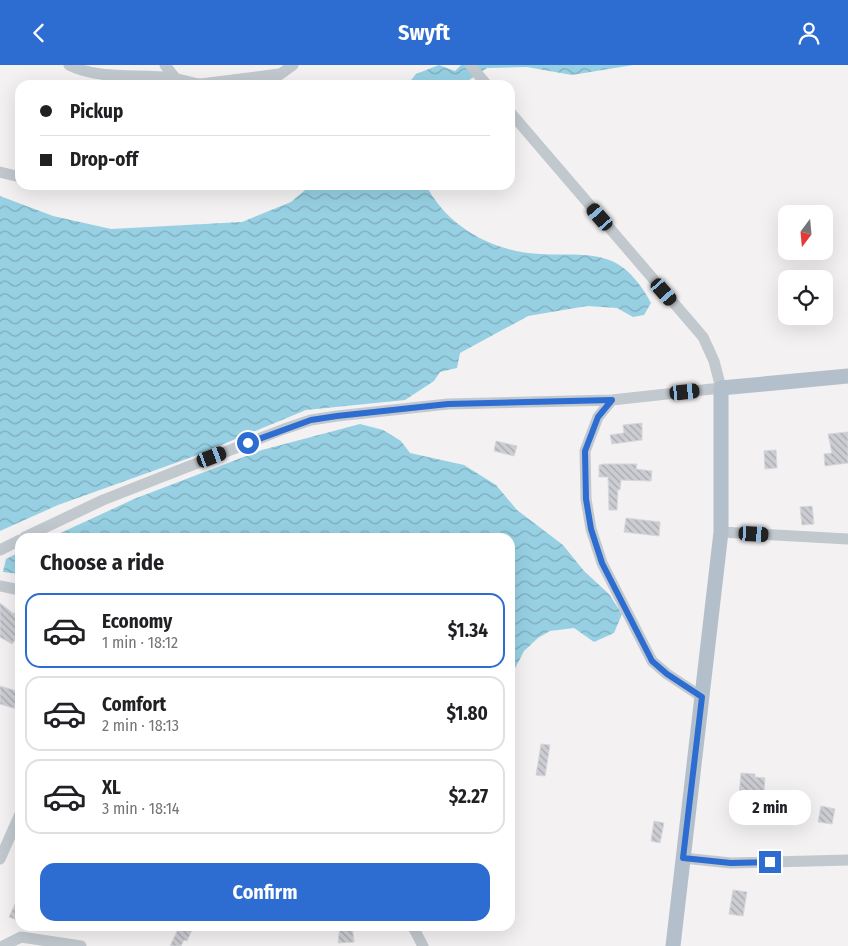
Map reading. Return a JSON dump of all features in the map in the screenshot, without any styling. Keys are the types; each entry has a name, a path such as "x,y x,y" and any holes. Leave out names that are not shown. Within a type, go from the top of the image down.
{"main road":[{"path":"673,946 721,532 721,388 848,376"}],"street":[{"path":"69,65 95,75 179,80"},
{"path":"164,65 176,79"},
{"path":"271,80 293,65"},
{"path":"470,65 483,80"},
{"path":"232,80 279,74"},
{"path":"33,533 103,500 311,420 448,404 612,400 721,388 714,361 703,337 515,117"},
{"path":"0,172 15,176"},
{"path":"612,400 598,417 585,451 586,499 591,529 602,563 652,661 667,674 702,697"},
{"path":"721,532 848,539"},
{"path":"0,550 15,542"},
{"path":"0,586 15,589"},
{"path":"0,859 15,826"},
{"path":"683,858 731,863 848,860"},
{"path":"415,931 423,946"},
{"path":"3,946 21,937 81,946"}],"water":[{"path":"439,65 455,71 461,65 633,65 572,75 527,67 487,68 469,80 411,80 416,74"},
{"path":"305,190 429,190 447,214 474,235 490,243 523,252 588,255 616,263 632,275 651,303 644,315 633,317 617,308 587,306 528,316 460,353 457,368 440,372 434,381 405,400 306,410 192,457 58,505 0,531 0,196 53,216 111,229 242,222 291,202"},
{"path":"360,424 383,430 401,441 410,453 464,465 496,485 517,510 563,545 584,571 609,594 622,614 614,633 594,642 574,628 550,631 538,638 524,651 515,668 515,533 61,533 134,499 262,450"},
{"path":"15,554 15,573 3,572 6,559"}],"building":[{"path":"642,423 642,440 612,444 610,435 624,433 623,425"},
{"path":"848,432 848,463 825,466 824,454 832,453 828,434"},
{"path":"496,441 517,446 514,456 494,451"},
{"path":"776,450 777,468 765,469 764,451"},
{"path":"637,464 636,469 652,471 651,481 621,480 620,490 618,489 617,510 609,510 608,477 599,477 599,465"},
{"path":"812,506 814,524 802,525 800,507"},
{"path":"626,518 660,522 659,536 624,532"},
{"path":"0,603 14,614 15,612 15,640 12,644 0,637"},
{"path":"0,686 15,690 15,708 0,704"},
{"path":"541,744 550,745 545,776 536,775"},
{"path":"741,773 755,774 755,777 765,778 764,792 761,792 761,797 739,796"},
{"path":"821,806 835,809 832,824 818,822"},
{"path":"654,821 664,823 660,843 651,841"},
{"path":"733,890 747,892 743,916 729,914"},
{"path":"15,904 15,919 9,917"},
{"path":"177,931 191,931 187,941 184,940 181,946 170,946"},
{"path":"339,931 353,931 354,942 338,943"}],"route":[{"path":"248,443 311,420 337,416 448,404 612,400 598,417 585,451 584,476 591,529 602,563 615,584 652,661 657,667 702,697 683,858 731,863 770,862"}]}
